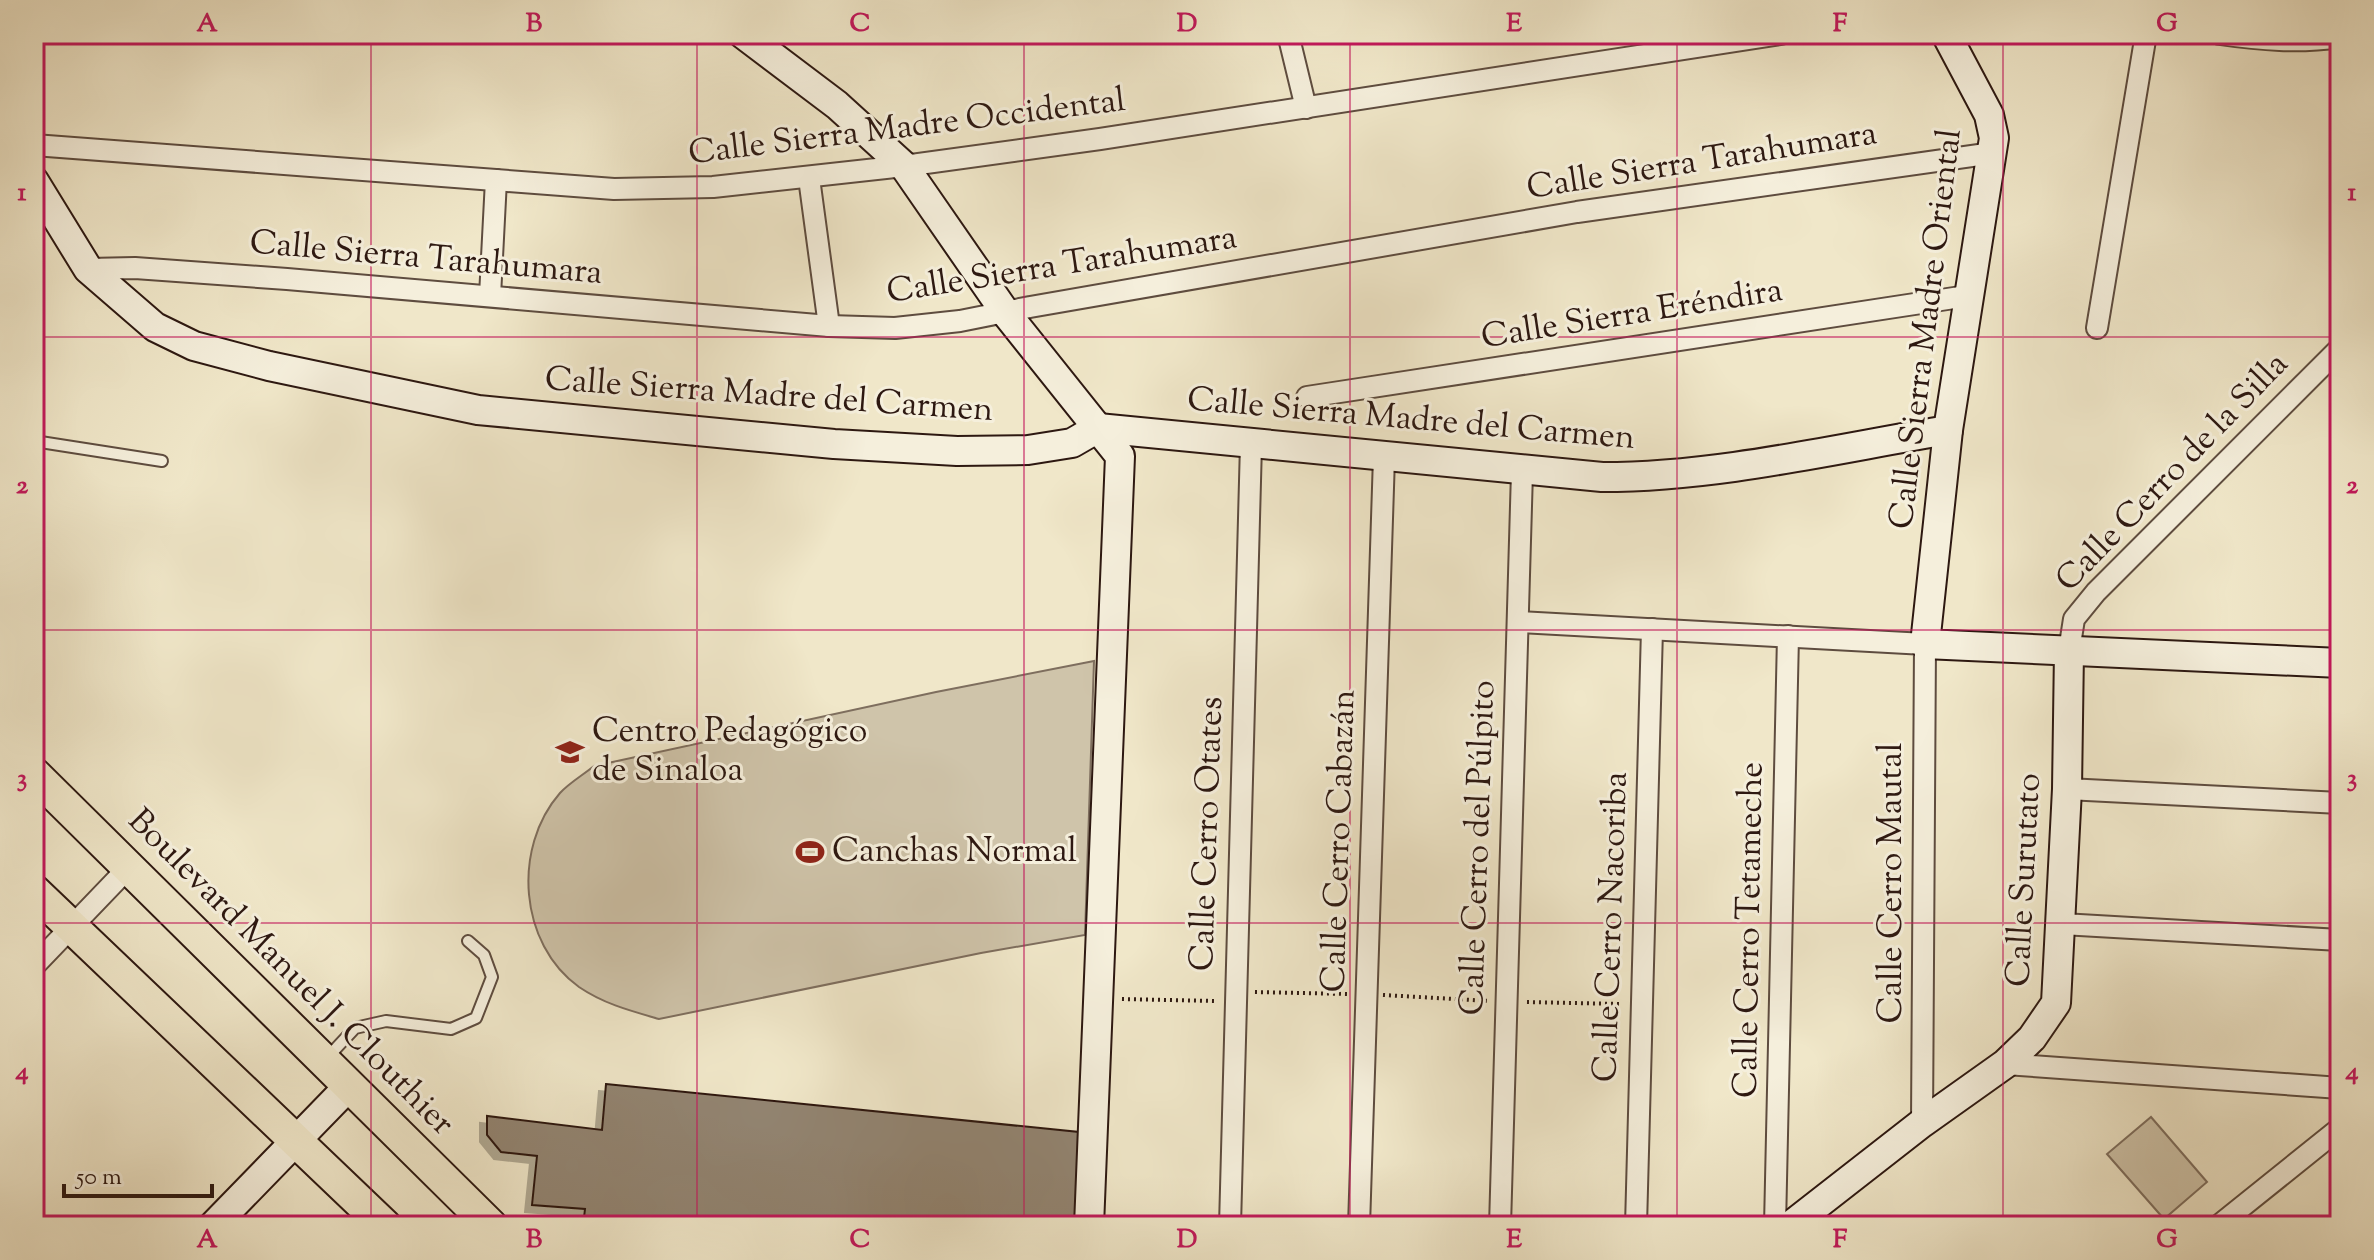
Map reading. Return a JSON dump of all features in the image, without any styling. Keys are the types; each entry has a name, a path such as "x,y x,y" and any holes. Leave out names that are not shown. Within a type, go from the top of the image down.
{"main road":[{"name":"Boulevard Manuel J. Clouthier","path":"34,774 491,1226"},
{"path":"34,891 385,1226"}],"street":[{"path":"743,34 837,105 904,166 1005,312 1120,456 1089,1226"},
{"path":"1288,34 1306,108"},
{"name":"Calle Sierra Madre Occidental","path":"34,145 614,189 713,187 904,166 1306,108 1781,34"},
{"name":"Calle Sierra Madre Oriental","path":"1925,644 1948,430 1994,138 1989,115 1946,34"},
{"path":"2097,328 2146,34"},
{"path":"2220,34 2265,41 2305,42 2340,37"},
{"name":"Calle Sierra Tarahumara","path":"88,269 135,268 829,326 895,328 960,321 1577,212 1993,153"},
{"path":"809,178 829,326"},
{"path":"490,296 496,180"},
{"name":"Calle Sierra Madre del Carmen","path":"34,181 88,269 155,327 194,346 269,366 478,410 834,444 957,451 1028,450 1072,443 1098,428 1522,472 1602,477 1652,477 1737,466 1948,430"},
{"name":"Calle Sierra Eréndira","path":"1307,397 1967,296"},
{"name":"Calle Cerro de la Silla","path":"2069,651 2074,619 2096,592 2340,348"},
{"name":"Calle Cerro Otates","path":"1230,1226 1251,444"},
{"name":"Calle Cerro Cabazán","path":"1359,1226 1384,457"},
{"name":"Calle Cerro del Púlpito","path":"1500,1226 1522,472"},
{"path":"1518,622 2340,663"},
{"name":"Calle Cerro Nacoriba","path":"1636,1226 1652,629"},
{"name":"Calle Cerro Tetameche","path":"1775,1226 1788,636"},
{"name":"Calle Cerro Mautal","path":"1922,1123 1925,644"},
{"name":"Calle Surutato","path":"1790,1226 1922,1123 2005,1064 2032,1038 2056,1003 2067,789 2069,651"},
{"path":"2067,789 2340,803"},
{"path":"34,966 129,867"},
{"path":"2062,924 2340,940"},
{"path":"2005,1064 2340,1088"},
{"path":"213,1226 349,1086"},
{"path":"2218,1226 2340,1128"}],"lane":[{"path":"34,441 162,461"},
{"path":"324,1060 355,1028 386,1021 451,1029 476,1018 492,977 484,955 468,941"}],"shaded area":[{"name":"Canchas Normal","path":"1094,661 1085,935 981,953 659,1019 588,993 559,969 544,946 534,921 529,894 529,867 534,840 545,815 560,793 594,766"},
{"path":"2151,1117 2207,1182 2164,1219 2107,1154"}],"building":[{"path":"606,1084 1079,1132 1078,1226 583,1226 585,1209 532,1205 537,1156 501,1152 487,1135 487,1116 602,1130"}],"place":[{"name":"Centro Pedagógico de Sinaloa","path":"570,752"},
{"name":"Canchas Normal","path":"810,852"}]}
